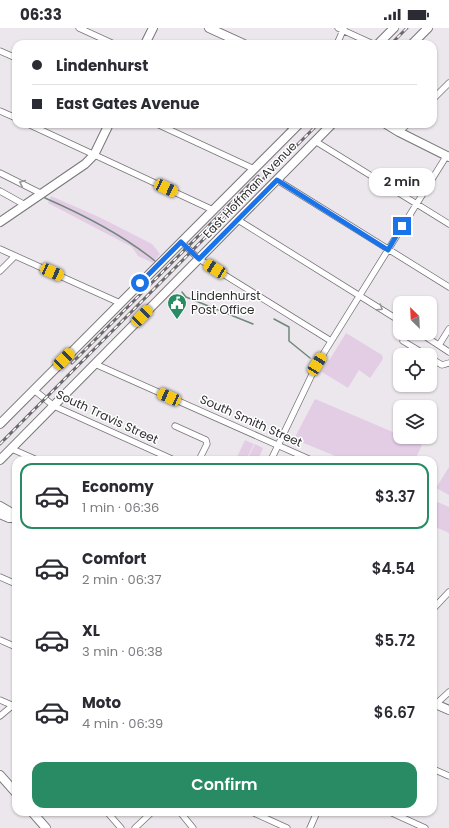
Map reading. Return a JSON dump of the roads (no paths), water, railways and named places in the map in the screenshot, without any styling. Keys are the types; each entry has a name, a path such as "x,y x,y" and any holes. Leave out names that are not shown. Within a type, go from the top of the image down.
{"street":[{"path":"79,28 105,40"},
{"path":"147,40 153,28"},
{"path":"209,28 235,40"},
{"path":"382,40 394,28"},
{"path":"416,40 428,28"},
{"path":"338,40 342,29 365,40"},
{"path":"0,51 12,56"},
{"path":"437,95 449,83"},
{"path":"0,111 12,116"},
{"path":"37,128 213,210"},
{"path":"0,222 77,171 94,155 107,128"},
{"path":"166,128 254,169"},
{"name":"East Hoffman Avenue","path":"0,424 294,128"},
{"name":"East Hoffman Avenue","path":"0,460 328,128"},
{"path":"273,456 317,364 416,203 448,156 392,128"},
{"path":"399,132 404,128"},
{"path":"315,141 449,224"},
{"path":"0,173 42,194"},
{"path":"277,180 449,287"},
{"path":"0,191 25,205"},
{"path":"238,220 393,317"},
{"path":"181,242 199,259 331,341"},
{"path":"0,250 120,303"},
{"path":"0,271 15,256"},
{"path":"439,345 449,330"},
{"path":"403,340 415,348"},
{"path":"431,340 449,352"},
{"path":"437,362 442,365 449,363"},
{"name":"South Smith Street","path":"95,364 302,456"},
{"name":"South Travis Street","path":"34,390 54,406 165,456"},
{"path":"175,426 206,440 207,444 201,456"},
{"path":"12,449 28,456"},
{"path":"0,506 12,513"},
{"path":"0,514 12,518"},
{"path":"0,577 12,582"},
{"path":"437,605 449,592"},
{"path":"0,640 12,644"},
{"path":"437,701 449,692"},
{"path":"0,700 12,706"},
{"path":"437,704 449,710"},
{"path":"0,716 12,709"},
{"path":"437,771 449,776"},
{"path":"0,775 12,788"},
{"path":"36,816 46,828"},
{"path":"110,816 121,828"},
{"path":"135,828 148,816"},
{"path":"183,816 193,828"},
{"path":"261,816 287,828"},
{"path":"310,828 315,816"},
{"path":"399,816 425,828"}],"waterway":[{"path":"45,198 103,226 155,261"},
{"path":"182,292 186,297 253,324"},
{"path":"274,319 289,327 289,341 310,358"}],"railway":[{"path":"395,40 407,28"},
{"path":"0,444 314,128"},
{"path":"72,363 258,176"}],"place":[{"name":"Lindenhurst Post Office","path":"177,320"}]}
